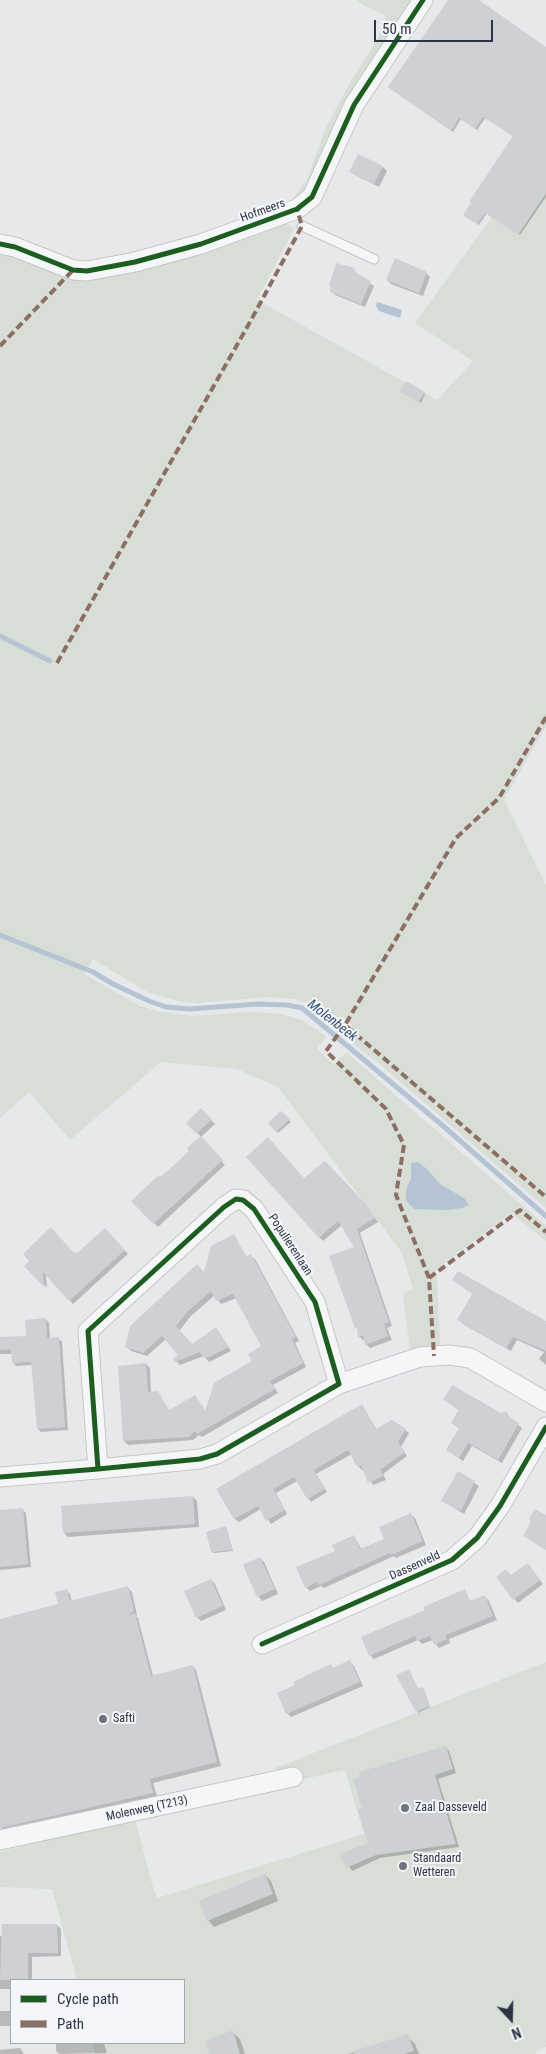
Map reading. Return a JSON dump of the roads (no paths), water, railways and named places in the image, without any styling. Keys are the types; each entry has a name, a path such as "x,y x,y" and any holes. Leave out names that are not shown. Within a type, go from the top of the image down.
{"street":[{"name":"Hofmeers","path":"0,244 15,246 73,270 87,271 135,262 201,244 297,209 312,197 354,105 423,0"},
{"name":"Populierenlaan","path":"98,1469 88,1331 224,1207 236,1199 244,1200 254,1209 315,1302 340,1384"},
{"path":"0,1477 200,1459 217,1454 340,1384 420,1357 448,1355 470,1358 546,1402"},
{"name":"Dassenveld","path":"262,1644 452,1560 478,1538 500,1506 546,1427"},
{"name":"Molenweg (T213)","path":"0,1840 294,1777"}],"lane":[{"path":"302,226 374,259"}],"water":[{"path":"377,302 402,310 400,318 379,311 376,306"},
{"path":"418,1162 440,1184 464,1198 469,1205 447,1210 414,1209 406,1200 406,1193 411,1179 411,1163"}],"waterway":[{"path":"0,636 50,661"},
{"name":"Molenbeek","path":"0,935 93,972 113,984 166,1007 190,1009 257,1004 287,1005 302,1008 442,1125 546,1216"}],"place":[{"name":"Safti","path":"103,1719"},
{"name":"Zaal Dasseveld","path":"405,1808"},
{"name":"Standaard Wetteren","path":"403,1866"}]}
